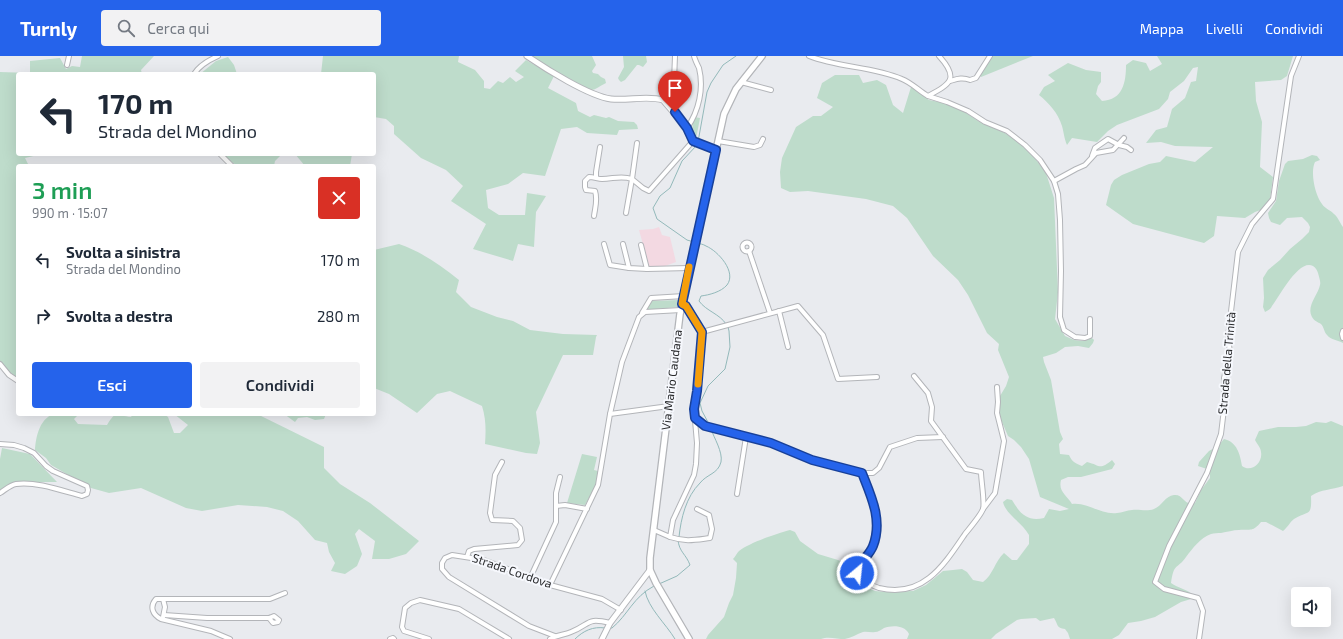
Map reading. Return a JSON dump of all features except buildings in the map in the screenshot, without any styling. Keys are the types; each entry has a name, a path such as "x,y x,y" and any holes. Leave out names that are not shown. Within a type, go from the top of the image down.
{"main road":[{"name":"Via Mario Caudana","path":"650,570 681,310 692,254 728,104 741,82 762,56"},
{"path":"650,570 689,639"}],"street":[{"path":"67,65 69,56"},
{"path":"195,72 209,60 218,56"},
{"path":"527,56 583,89 605,98 659,99 666,101 687,128 696,143 716,150"},
{"path":"670,106 674,81 675,56"},
{"path":"687,128 692,121 699,104 700,94 698,67 694,56"},
{"path":"809,56 835,64 873,70 904,79 928,96 968,111 985,122 1007,131 1025,145 1040,160 1054,181 1058,194 1061,271 1060,317 1064,330 1076,338 1085,338 1090,336 1090,319"},
{"path":"939,56 951,76 950,81"},
{"path":"928,96 943,88 950,81 964,78 970,80 976,78 990,56"},
{"name":"Strada della Trinità","path":"1198,639 1203,611 1198,598 1164,589 1155,582 1169,546 1207,473 1221,434 1224,409 1224,378 1230,353 1228,336 1238,252 1252,224 1273,199 1291,76 1299,56"},
{"path":"741,82 771,90"},
{"path":"1054,181 1085,165 1096,153 1113,150 1124,138"},
{"path":"718,141 754,147 760,145 763,139"},
{"path":"1092,157 1095,148 1108,139 1131,150"},
{"path":"626,214 637,143"},
{"path":"594,216 596,194 595,191 586,190 585,187 587,178 596,177 600,180 618,176 626,177 632,179 649,191 696,143"},
{"path":"596,177 600,147"},
{"path":"222,156 230,164"},
{"path":"604,244 610,265 647,269 689,268"},
{"path":"622,244 629,268"},
{"path":"641,245 647,269"},
{"path":"749,251 770,313"},
{"path":"550,584 598,485 610,414 622,362 639,317 651,298 684,296"},
{"path":"670,537 673,520 694,475 697,443 694,409 702,332 686,306 682,304"},
{"path":"702,332 798,306 823,335 838,379 877,377"},
{"path":"641,315 645,312 681,310"},
{"path":"779,311 788,347"},
{"path":"1343,332 1343,338"},
{"path":"0,364 16,379"},
{"path":"914,376 928,393 932,407 931,421 966,469 981,472 983,509"},
{"path":"862,473 873,500 877,518 873,546 858,567 857,573 860,578 872,586 886,590 915,587 929,578 945,564 995,493 1004,441 998,413 997,387"},
{"path":"610,414 669,406"},
{"path":"695,418 700,423 713,428 786,448 812,460 862,473 873,473 879,468 890,447 917,438 943,437"},
{"path":"737,494 746,437"},
{"path":"0,444 14,445 34,454 46,466 86,486 88,490 87,494 82,496 59,488 16,484 0,493"},
{"name":"Strada Cordova","path":"502,462 494,475 490,513 492,520 514,521 520,528 522,540 518,545 474,549 469,552 467,557 484,560 550,584 602,599 621,610"},
{"path":"530,576 556,522 556,492 560,477"},
{"path":"556,506 565,505 587,509"},
{"path":"654,530 679,540 690,541 710,538 712,529 709,515 697,509"},
{"path":"467,557 452,555 445,558 442,563 442,569 449,577 529,626 556,636"},
{"path":"602,639 609,626 650,570"},
{"path":"269,618 157,617 152,608 156,599 270,599 285,593"},
{"path":"163,599 165,607 163,617"},
{"path":"429,639 404,631 402,627 405,608 411,603 420,600 458,609 509,639"},
{"path":"163,617 211,631 230,639"},
{"path":"550,639 572,632 588,622 597,620 609,626"},
{"path":"390,639 394,639"}],"shaded area":[{"path":"659,227 662,235 670,237 676,262 665,266 649,266 639,230"}],"green space":[{"path":"82,56 154,56 141,70 142,72 30,72 30,61 60,58 66,69 72,66 80,67"},
{"path":"323,56 459,56 458,62 475,70 484,81 484,88 490,89 498,81 503,83 510,77 516,82 524,77 515,71 526,60 554,76 548,88 576,103 578,111 590,117 594,115 606,118 609,117 618,121 634,122 638,129 619,130 617,135 587,133 577,127 561,129 545,176 523,173 508,184 486,190 488,208 499,215 525,215 527,193 546,196 536,212 534,247 518,244 513,261 473,249 486,224 451,201 463,186 446,170 421,158 394,134 394,126 386,119 376,117 376,72 321,72"},
{"path":"531,56 592,56 596,65 592,71 593,73 598,74 605,79 606,83 591,90 560,74"},
{"path":"623,56 646,56 647,62 643,67 637,65 625,80 621,82 618,78 624,67"},
{"path":"990,56 1033,56 981,77 980,76"},
{"path":"1157,56 1293,56 1287,76 1281,80 1255,82 1256,101 1262,122 1260,167 1273,177 1269,207 1255,212 1245,218 1217,216 1214,236 1204,243 1133,224 1106,205 1111,185 1114,180 1122,175 1149,164 1160,162 1166,156 1195,162 1213,147 1175,146 1161,142 1146,143 1156,130 1167,127 1172,109 1185,98 1191,82 1196,81 1198,67 1193,68 1184,81 1170,92 1168,99 1159,109 1117,125 1108,131 1097,142 1072,138 1067,145 1062,126 1056,113 1039,95 1044,87 1055,81 1048,75 1068,63 1086,70 1101,72 1101,82 1098,86 1096,94 1102,101 1109,100 1119,94 1122,89 1126,65 1133,60 1146,63 1150,71 1162,64"},
{"path":"228,57 234,65 236,72 202,72 216,61"},
{"path":"0,72 16,73 16,156 34,156 25,158 28,164 16,164 16,377 0,361"},
{"path":"835,75 859,75 863,83 877,80 886,85 893,105 903,113 911,87 929,100 949,104 978,121 1005,133 1018,142 1034,157 1046,173 1054,198 1058,292 1055,319 1065,336 1074,340 1083,341 1092,338 1094,340 1089,348 1078,346 1065,347 1056,353 1043,357 1051,380 1060,432 1063,439 1059,444 1060,454 1069,455 1074,462 1082,466 1087,462 1102,466 1112,460 1115,464 1112,469 1081,477 1068,477 1061,480 1061,488 1072,504 1083,505 1105,512 1119,513 1130,510 1151,510 1157,508 1168,497 1174,495 1180,496 1188,503 1195,503 1201,490 1210,478 1210,473 1207,469 1198,466 1199,462 1209,451 1218,446 1224,439 1232,443 1237,449 1242,466 1245,468 1252,468 1256,466 1261,456 1261,450 1255,440 1259,431 1278,427 1306,426 1316,422 1326,423 1331,421 1343,426 1343,486 1319,492 1311,496 1310,511 1294,519 1283,531 1266,522 1261,522 1252,529 1213,533 1203,538 1176,567 1172,576 1171,583 1191,593 1193,595 1191,599 1181,602 1155,617 1128,623 1119,635 1112,639 1070,639 1065,629 1059,627 1054,618 1040,621 1036,618 1017,620 991,639 907,639 909,634 905,629 891,626 876,632 863,632 845,639 706,639 724,617 733,595 737,563 733,559 739,551 757,541 790,530 795,532 800,541 818,554 838,560 852,567 859,580 866,587 875,591 885,592 913,591 926,585 943,571 962,569 967,572 973,580 983,582 989,576 998,560 1004,553 1012,560 1017,560 1029,544 1029,535 1007,511 1003,502 1007,499 1012,500 1021,513 1033,519 1044,518 1049,509 1060,511 1069,509 1040,497 1029,459 1021,447 1008,436 999,415 1000,396 1009,377 998,350 999,344 987,333 968,295 958,280 933,256 907,218 893,206 866,199 808,191 790,192 781,188 780,172 782,158 796,127 813,116 821,116 833,107 817,98 822,83"},
{"path":"694,117 700,118 696,139 692,129"},
{"path":"1312,155 1317,156 1320,160 1315,162 1313,172 1314,183 1319,200 1323,206 1338,218 1343,227 1343,343 1329,337 1321,324 1312,317 1310,309 1320,284 1320,279 1316,268 1313,266 1308,265 1296,273 1284,287 1271,308 1265,312 1263,307 1263,278 1268,270 1309,232 1310,227 1302,217 1287,218 1280,225 1271,222 1268,213 1276,201 1279,181 1285,164 1288,161 1303,159"},
{"path":"224,156 280,156 275,161 274,164 234,164"},
{"path":"297,156 352,156 350,164 303,164"},
{"path":"399,244 415,251 430,259 459,280 456,292 471,307 497,317 513,321 530,330 563,334 597,335 593,355 563,355 536,412 540,443 537,454 485,444 486,434 482,406 450,391 437,394 417,413 389,394 376,389 376,250"},
{"path":"678,300 677,307 646,310 652,301"},
{"path":"77,416 74,419 78,424 107,425 114,416 167,416 174,433 180,433 188,425 177,416 261,416 324,447 324,468 340,484 370,503 419,541 406,554 389,559 372,559 375,541 359,529 355,534 362,554 357,566 345,574 331,571 335,563 329,552 327,543 315,540 298,521 283,511 267,507 238,505 202,511 186,508 141,488 109,493 91,488 51,465 46,458 35,450 37,434 44,420 48,417"},
{"path":"287,416 325,416 324,419 315,420 307,417 298,418 295,422"},
{"path":"2,448 30,454 57,482 16,482 0,490 0,459"},
{"path":"582,454 597,457 594,470 598,471 596,485 585,505 567,503"}],"waterway":[{"path":"698,142 707,92 723,65 736,56"},
{"path":"694,242 687,240 657,219 653,208 660,196 670,188 682,161 697,145"},
{"path":"697,243 705,245 716,252 728,268 730,274 727,285 711,294 701,296 699,301 726,324"},
{"path":"709,424 702,411 700,403 708,386 725,369 730,347 728,327"},
{"path":"679,537 683,515 691,495 703,480 715,472 720,466 720,450 711,429"},
{"path":"659,584 677,576 690,565 681,550 678,540"},
{"path":"610,628 618,623 641,595 654,586"},
{"path":"645,591 653,610 675,639"},
{"path":"575,639 588,630 605,628"}],"slow traffic":[{"path":"689,267 682,304 686,306 702,332 698,384"}],"route":[{"path":"675,112 687,128 693,141 707,148 716,150 682,304 686,306 702,332 699,377 694,409 695,418 705,426 771,443 812,460 862,473 873,500 877,518 873,546 858,567 857,573"}]}
